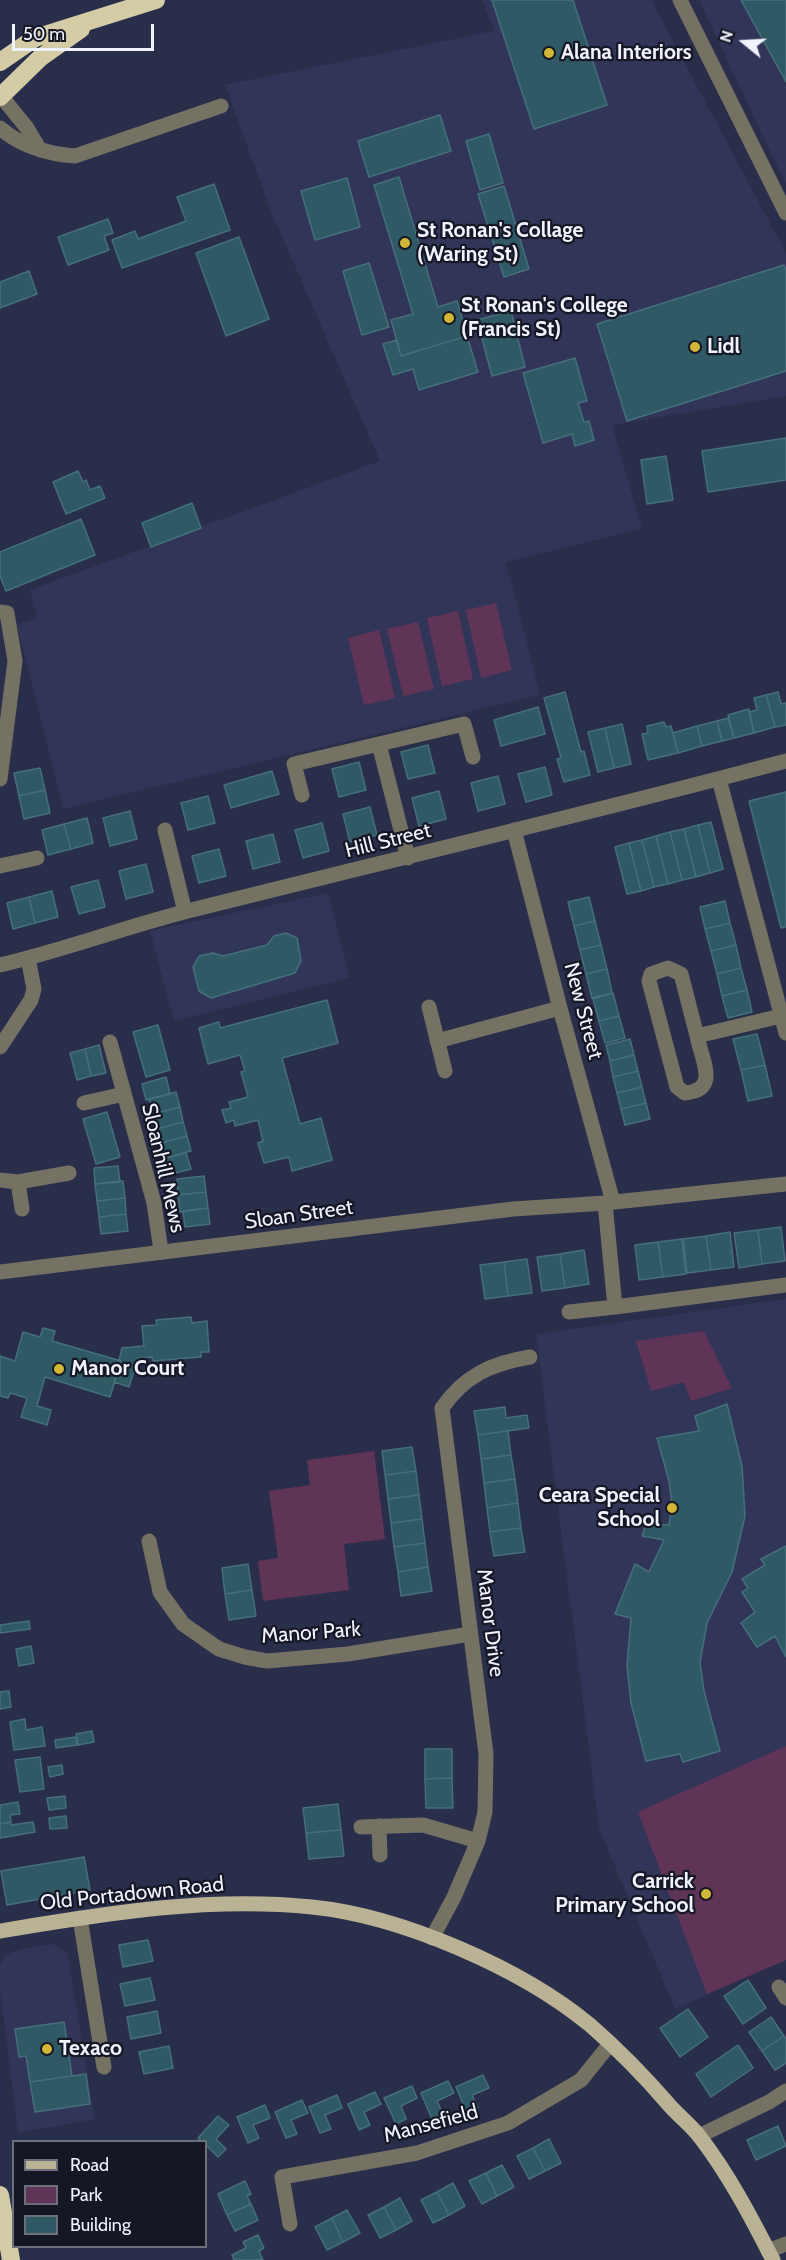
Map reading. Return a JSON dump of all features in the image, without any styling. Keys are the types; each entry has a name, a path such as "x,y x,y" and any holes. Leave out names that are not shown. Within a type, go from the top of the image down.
{"highway":[{"path":"0,62 35,38 156,0"},
{"path":"0,96 60,42 98,19"},
{"path":"0,2195 11,2260"}],"main road":[{"name":"Old Portadown Road","path":"0,1931 182,1905 243,1903 301,1906 348,1913 432,1938 466,1951 536,1988 588,2024 638,2070 699,2136 724,2171 770,2256"}],"street":[{"path":"680,0 786,213"},
{"path":"0,96 27,128 40,150"},
{"path":"0,128 18,140 52,155 75,156 221,106"},
{"path":"0,612 7,613 15,661 0,780"},
{"path":"302,795 294,764 464,724 472,757"},
{"path":"379,744 408,858"},
{"name":"Hill Street","path":"0,965 185,912 408,858 786,761"},
{"path":"719,779 786,1033"},
{"path":"165,830 185,912"},
{"name":"New Street","path":"514,830 609,1202"},
{"path":"0,866 37,858"},
{"path":"0,1047 31,1000 34,989 28,958"},
{"path":"668,968 681,974 697,1036 707,1079 704,1087 697,1092 685,1093 677,1087 649,981 651,974 668,968"},
{"path":"429,1007 445,1071"},
{"path":"437,1041 560,1008"},
{"path":"697,1036 782,1016"},
{"name":"Sloanhill Mews","path":"110,1042 154,1203 161,1251"},
{"name":"Sloanhill Mews","path":"84,1103 124,1094"},
{"path":"0,1180 18,1182 69,1173"},
{"path":"18,1182 21,1209"},
{"name":"Sloan Street","path":"0,1272 513,1209 786,1184"},
{"path":"609,1202 615,1307"},
{"path":"568,1312 786,1285"},
{"name":"Manor Drive","path":"432,1938 454,1897 478,1841 485,1812 486,1754 442,1408 452,1394 467,1380 503,1361 530,1357"},
{"name":"Manor Park","path":"149,1541 160,1592 183,1624 219,1649 244,1658 267,1661 348,1653 470,1634"},
{"path":"379,1826 380,1855"},
{"path":"361,1827 423,1826 478,1841"},
{"path":"80,1918 104,2067"},
{"name":"Mansefield","path":"290,2224 282,2177 417,2153 508,2123 581,2080 610,2044"},
{"path":"699,2136 769,2102 786,2091"},
{"path":"770,2256 786,2244"}],"shaded area":[{"name":"St Ronan's College (Francis St)","path":"482,0 651,0 786,253 786,396 612,425 642,529 506,562 540,695 63,809 17,625 37,618 30,590 380,461 271,211 225,85 494,31"},
{"path":"699,0 786,0 786,183 779,170"},
{"path":"328,893 350,978 174,1021 150,931"},
{"name":"Ceara Special School","path":"786,1299 786,1960 675,2009 599,1828 536,1334"},
{"path":"53,1944 67,1952 95,2119 18,2133 0,1989 0,1965 4,1956 21,1949"}],"green space":[{"path":"496,603 512,670 481,678 466,610"},
{"path":"458,611 473,679 442,686 427,618"},
{"path":"418,622 434,689 403,696 387,629"},
{"path":"379,630 395,698 364,705 348,638"},
{"path":"704,1331 732,1388 691,1401 684,1382 651,1391 636,1341"},
{"path":"374,1451 385,1539 344,1544 349,1590 263,1601 258,1561 278,1558 269,1491 310,1485 307,1460"},
{"name":"Carrick Primary School","path":"786,1746 786,1960 707,1994 638,1812"}],"building":[{"name":"Alana Interiors","path":"492,0 573,0 607,105 534,129"},
{"path":"741,0 786,0 786,82"},
{"path":"440,115 451,151 369,177 358,141"},
{"path":"489,134 503,183 480,190 466,141"},
{"name":"St Ronan's Collage (Waring St)","path":"399,177 438,307 457,301 467,336 401,356 391,320 413,314 374,185"},
{"path":"347,178 360,227 315,240 301,191"},
{"path":"214,184 230,230 122,268 112,240 135,231 138,239 186,221 177,197"},
{"path":"504,186 529,269 504,277 478,194"},
{"path":"108,219 113,233 104,236 109,250 68,265 58,237"},
{"path":"239,237 269,319 226,336 196,253"},
{"path":"369,263 389,327 362,335 343,271"},
{"name":"Lidl","path":"784,265 786,271 786,371 627,421 597,324"},
{"path":"29,271 37,294 0,308 0,282"},
{"path":"511,311 525,367 492,376 477,320"},
{"path":"467,336 478,372 419,390 413,369 393,375 383,344 397,340 401,356"},
{"path":"575,358 587,401 578,403 584,422 589,421 594,440 575,446 572,434 543,443 523,373"},
{"path":"786,438 786,480 708,492 702,451"},
{"path":"666,456 673,500 647,504 641,460"},
{"path":"78,471 83,482 86,480 90,490 100,486 105,498 66,514 53,482"},
{"path":"192,503 201,528 151,547 142,523"},
{"path":"81,519 95,555 6,591 0,576 0,552"},
{"path":"565,692 581,752 584,751 590,775 564,782 557,759 561,758 544,698"},
{"path":"778,692 781,704 786,703 786,725 775,727 766,695"},
{"path":"766,695 775,727 754,733 749,712 757,710 754,698"},
{"path":"538,707 545,734 501,746 494,720"},
{"path":"749,709 754,733 734,738 728,715"},
{"path":"728,718 734,738 722,741 717,721"},
{"path":"717,721 722,741 702,746 697,726"},
{"path":"664,722 666,727 671,726 678,753 648,760 642,734 648,733 647,726"},
{"path":"622,724 631,764 614,768 605,728"},
{"path":"697,726 702,746 678,753 673,733"},
{"path":"605,728 614,768 598,772 588,732"},
{"path":"428,745 435,773 408,779 401,752"},
{"path":"359,762 366,790 339,797 332,769"},
{"path":"545,767 552,795 526,802 518,774"},
{"path":"40,768 45,790 19,796 14,773"},
{"path":"272,771 279,794 231,808 224,785"},
{"path":"498,776 505,804 478,811 471,783"},
{"path":"45,790 50,813 24,819 19,796"},
{"path":"439,791 446,819 419,826 412,798"},
{"path":"786,792 786,927 781,928 749,801"},
{"path":"208,796 215,823 188,830 181,803"},
{"path":"370,807 377,835 350,842 343,814"},
{"path":"130,811 137,839 110,846 103,818"},
{"path":"87,818 93,843 71,849 64,824"},
{"path":"711,822 723,869 710,873 698,825"},
{"path":"322,823 329,851 303,858 295,830"},
{"path":"64,824 71,849 48,855 42,830"},
{"path":"698,825 710,873 696,877 684,829"},
{"path":"684,829 696,877 682,880 670,832"},
{"path":"670,832 682,880 668,884 656,836"},
{"path":"273,834 280,862 253,869 246,841"},
{"path":"656,836 668,884 654,887 642,840"},
{"path":"642,840 654,887 641,891 629,843"},
{"path":"629,843 641,891 627,894 615,847"},
{"path":"219,849 226,876 199,883 192,856"},
{"path":"146,864 153,892 126,899 119,871"},
{"path":"98,880 105,907 79,914 71,887"},
{"path":"52,891 58,917 35,923 29,897"},
{"path":"29,897 35,923 13,929 7,903"},
{"path":"589,897 595,921 574,926 568,902"},
{"path":"725,901 730,923 705,929 700,907"},
{"path":"595,921 601,945 580,950 574,926"},
{"path":"730,923 736,945 711,951 705,929"},
{"path":"286,933 297,938 301,961 295,973 211,998 199,991 193,967 199,956 213,953 223,956 267,945 274,936"},
{"path":"601,945 607,969 586,974 580,950"},
{"path":"736,945 741,968 717,974 711,951"},
{"path":"741,968 747,990 722,996 717,974"},
{"path":"607,969 612,993 592,998 586,974"},
{"path":"747,990 752,1012 728,1018 722,996"},
{"path":"613,993 619,1016 599,1021 593,999"},
{"path":"327,1000 338,1043 282,1058 300,1124 321,1118 332,1160 292,1171 289,1157 264,1163 258,1143 263,1141 258,1120 235,1126 234,1120 226,1123 222,1110 231,1108 229,1102 248,1097 241,1072 245,1071 240,1055 208,1064 199,1028 219,1022 220,1028"},
{"path":"619,1016 625,1038 605,1043 599,1021"},
{"path":"158,1025 170,1070 146,1077 133,1032"},
{"path":"757,1034 765,1065 741,1070 733,1039"},
{"path":"630,1039 634,1055 610,1061 606,1045"},
{"path":"99,1045 106,1073 91,1076 85,1049"},
{"path":"85,1049 91,1076 77,1080 70,1053"},
{"path":"634,1055 638,1071 613,1077 610,1061"},
{"path":"765,1065 772,1096 748,1101 741,1070"},
{"path":"638,1071 642,1087 617,1093 613,1077"},
{"path":"166,1077 170,1094 146,1100 142,1084"},
{"path":"642,1087 646,1103 621,1109 617,1093"},
{"path":"176,1092 180,1107 153,1114 149,1099"},
{"path":"646,1103 650,1119 625,1125 621,1109"},
{"path":"180,1107 183,1122 157,1129 153,1114"},
{"path":"107,1112 120,1157 96,1164 83,1119"},
{"path":"183,1122 187,1136 161,1143 157,1129"},
{"path":"187,1136 191,1151 165,1158 161,1143"},
{"path":"186,1153 191,1169 167,1175 163,1159"},
{"path":"118,1166 120,1182 95,1184 94,1168"},
{"path":"204,1176 206,1192 178,1195 177,1179"},
{"path":"123,1181 125,1198 97,1201 95,1184"},
{"path":"206,1192 208,1208 180,1212 178,1195"},
{"path":"125,1198 126,1214 99,1217 97,1201"},
{"path":"208,1208 210,1224 185,1227 183,1211"},
{"path":"126,1214 128,1231 101,1234 99,1217"},
{"path":"781,1227 785,1261 762,1264 758,1230"},
{"path":"758,1230 762,1264 739,1268 734,1233"},
{"path":"730,1232 734,1267 711,1270 706,1236"},
{"path":"706,1236 711,1270 687,1273 683,1239"},
{"path":"682,1239 686,1274 663,1277 658,1242"},
{"path":"658,1242 663,1277 639,1280 635,1245"},
{"path":"584,1250 589,1284 565,1288 560,1254"},
{"path":"560,1254 565,1288 542,1291 537,1257"},
{"path":"527,1259 532,1293 508,1296 504,1262"},
{"path":"504,1262 508,1296 485,1299 480,1265"},
{"path":"191,1317 192,1323 207,1321 209,1352 201,1352 201,1357 153,1361 152,1357 138,1358 129,1387 114,1382 122,1348 144,1346 142,1326 157,1325 156,1320"},
{"name":"Manor Court","path":"43,1328 55,1331 52,1341 121,1361 110,1397 45,1377 37,1406 51,1410 47,1425 21,1417 27,1398 10,1393 8,1398 0,1396 0,1356 15,1361 23,1332 40,1337"},
{"path":"727,1404 742,1466 745,1516 732,1572 707,1623 700,1662 704,1691 720,1751 683,1762 680,1754 646,1761 631,1703 627,1666 631,1618 615,1614 635,1564 649,1572 664,1540 642,1536 646,1524 669,1525 672,1503 669,1481 657,1438 699,1431 695,1416"},
{"path":"505,1407 506,1418 527,1415 529,1428 478,1435 474,1411"},
{"path":"508,1431 511,1455 481,1459 478,1435"},
{"path":"412,1447 416,1471 385,1475 382,1451"},
{"path":"511,1455 515,1479 484,1483 481,1459"},
{"path":"416,1471 419,1495 388,1499 385,1475"},
{"path":"515,1479 518,1503 487,1508 484,1483"},
{"path":"419,1495 422,1519 391,1523 388,1499"},
{"path":"518,1503 521,1528 490,1532 487,1508"},
{"path":"422,1519 425,1543 394,1547 391,1523"},
{"path":"521,1528 525,1552 494,1556 490,1532"},
{"path":"425,1543 428,1567 398,1572 394,1547"},
{"path":"786,1546 786,1657 775,1636 757,1647 741,1623 755,1612 742,1592 748,1588 742,1579 765,1565 761,1559"},
{"path":"248,1564 252,1590 225,1594 222,1568"},
{"path":"428,1567 432,1591 401,1596 398,1572"},
{"path":"252,1590 256,1616 229,1620 225,1594"},
{"path":"29,1621 30,1629 0,1633 0,1625"},
{"path":"31,1646 34,1663 19,1666 16,1649"},
{"path":"9,1691 11,1707 0,1709 0,1692"},
{"path":"25,1719 26,1730 42,1727 45,1746 14,1750 10,1722"},
{"path":"92,1731 94,1742 78,1745 76,1734"},
{"path":"76,1737 77,1745 56,1748 55,1740"},
{"path":"425,1749 452,1749 452,1778 425,1779"},
{"path":"40,1757 44,1789 20,1792 15,1760"},
{"path":"62,1765 63,1774 50,1777 48,1767"},
{"path":"452,1778 453,1808 426,1808 425,1779"},
{"path":"65,1796 66,1808 49,1810 47,1798"},
{"path":"18,1802 20,1814 10,1815 11,1822 0,1824 0,1805"},
{"path":"338,1804 341,1830 306,1833 303,1808"},
{"path":"66,1816 67,1828 50,1829 49,1818"},
{"path":"11,1822 11,1825 33,1822 35,1832 0,1838 0,1824"},
{"path":"341,1830 344,1856 309,1859 306,1833"},
{"path":"84,1857 90,1890 7,1905 1,1871"},
{"path":"148,1940 153,1961 123,1967 119,1945"},
{"path":"150,1978 155,2000 125,2006 120,1984"},
{"path":"748,1980 766,2008 743,2024 724,1996"},
{"path":"688,2009 708,2037 680,2057 660,2028"},
{"path":"157,2011 161,2033 131,2039 127,2017"},
{"path":"771,2017 784,2036 762,2051 749,2032"},
{"path":"64,2022 72,2076 30,2082 26,2056 19,2057 15,2029"},
{"path":"784,2036 786,2063 775,2070 762,2051"},
{"path":"738,2045 753,2068 711,2097 696,2074"},
{"path":"169,2046 173,2068 144,2074 139,2052"},
{"path":"86,2074 90,2104 35,2112 30,2082"},
{"path":"483,2075 489,2088 472,2095 478,2108 467,2113 456,2087"},
{"path":"448,2081 454,2093 437,2101 443,2114 432,2119 421,2093"},
{"path":"412,2086 417,2098 401,2106 406,2119 396,2124 384,2098"},
{"path":"375,2092 381,2104 364,2112 370,2125 359,2130 348,2104"},
{"path":"337,2095 342,2108 325,2115 331,2129 320,2133 309,2107"},
{"path":"302,2100 308,2113 291,2120 297,2134 286,2138 275,2112"},
{"path":"265,2105 270,2118 253,2125 259,2138 248,2143 237,2117"},
{"path":"218,2116 229,2125 216,2139 226,2149 218,2157 207,2146 207,2140 198,2138"},
{"path":"778,2126 786,2146 756,2160 747,2140"},
{"path":"549,2139 561,2163 545,2171 533,2148"},
{"path":"533,2148 545,2171 529,2179 517,2156"},
{"path":"502,2165 514,2187 497,2196 486,2173"},
{"path":"486,2173 497,2196 482,2204 469,2181"},
{"path":"245,2181 251,2194 247,2196 251,2204 227,2215 218,2194"},
{"path":"453,2183 465,2206 449,2215 437,2192"},
{"path":"437,2192 449,2215 433,2223 421,2200"},
{"path":"400,2198 412,2221 396,2230 384,2207"},
{"path":"251,2204 258,2220 235,2231 227,2215"},
{"path":"384,2207 396,2230 380,2238 368,2215"},
{"path":"347,2210 360,2233 343,2242 332,2218"},
{"path":"332,2218 343,2242 327,2250 315,2227"},
{"path":"258,2235 264,2248 259,2251 263,2260 234,2260 232,2255 246,2248 243,2242"}],"place":[{"name":"Alana Interiors","path":"549,53"},
{"name":"St Ronan's Collage (Waring St)","path":"405,243"},
{"name":"St Ronan's College (Francis St)","path":"449,318"},
{"name":"Lidl","path":"695,347"},
{"name":"Manor Court","path":"59,1369"},
{"name":"Ceara Special School","path":"672,1508"},
{"name":"Carrick Primary School","path":"706,1894"},
{"name":"Texaco","path":"47,2049"}]}
